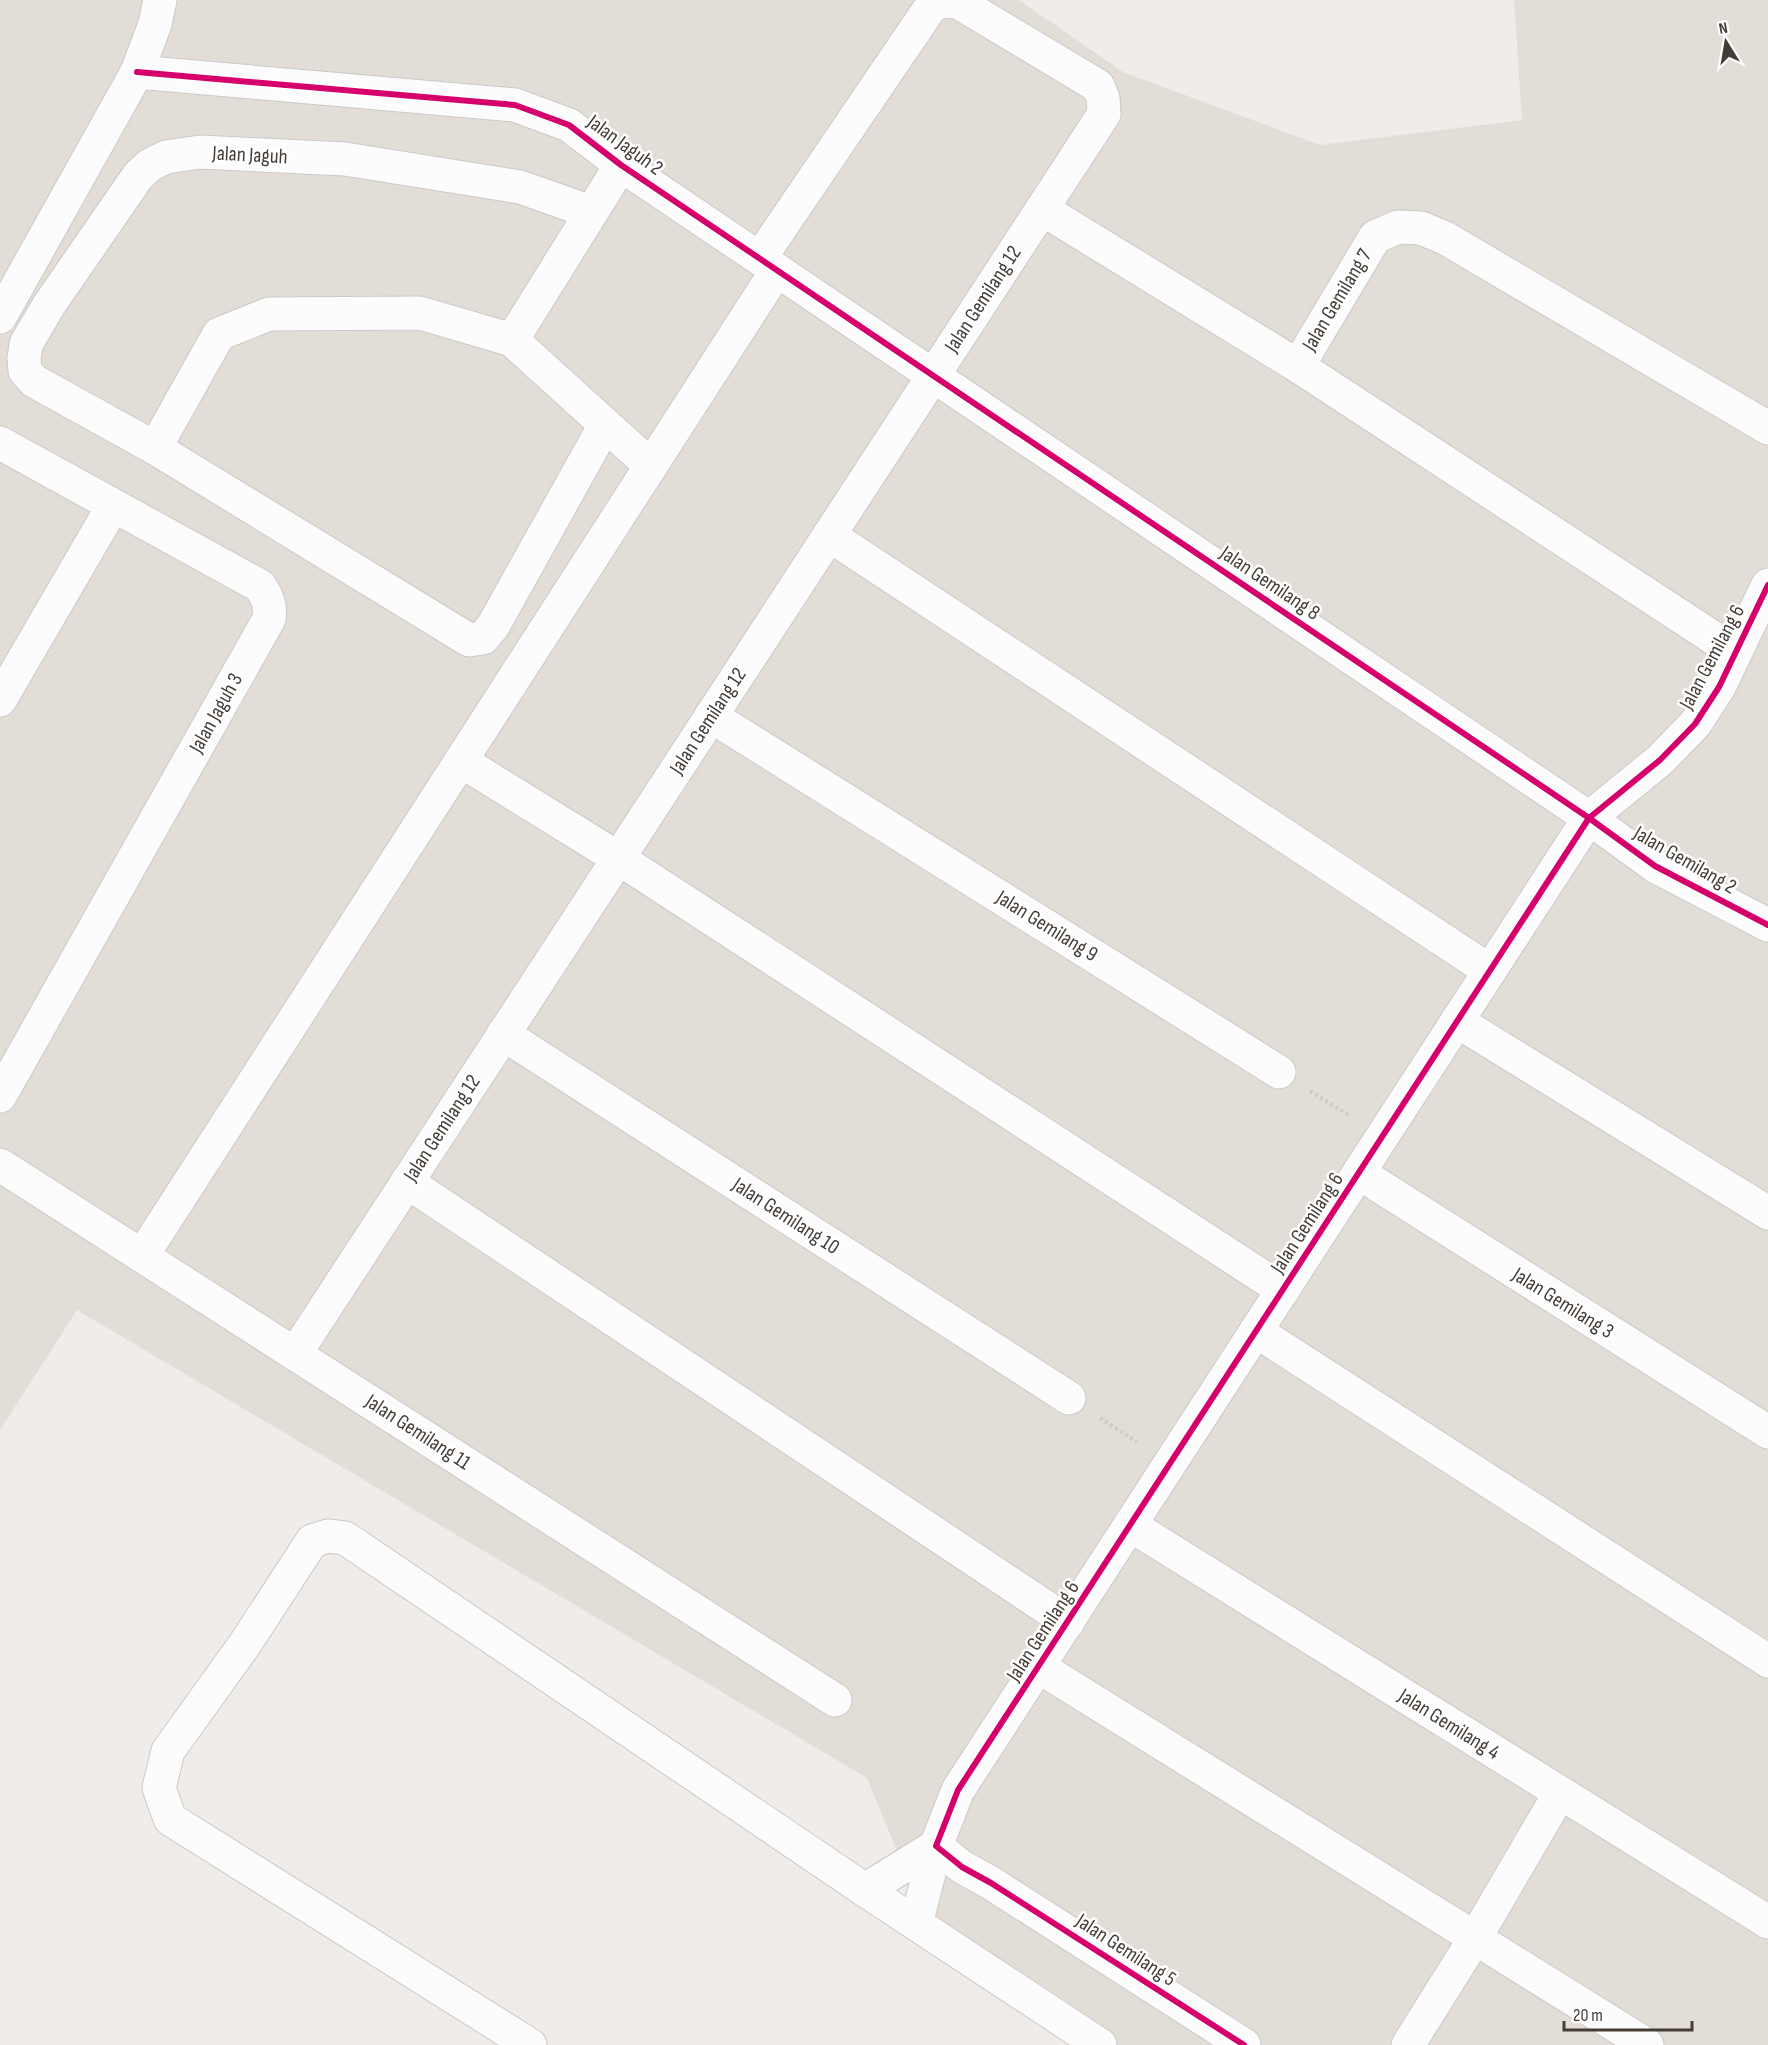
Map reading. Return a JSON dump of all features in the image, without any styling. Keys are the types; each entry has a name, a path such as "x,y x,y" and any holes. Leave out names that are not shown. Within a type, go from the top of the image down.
{"street":[{"path":"0,317 137,72 155,24 160,0"},
{"name":"Jalan Gemilang 12","path":"295,1354 1104,114 1103,98 1098,86 958,2 945,1 932,5 769,264"},
{"name":"Jalan Jaguh 2","path":"137,72 515,105 569,125 621,165 934,375"},
{"name":"Jalan Jaguh","path":"155,448 34,381 26,371 24,359 26,344 49,305 138,176 150,165 166,157 200,152 345,159 520,187 591,212"},
{"path":"512,340 621,165"},
{"name":"Jalan Gemilang 7","path":"1042,209 1298,366 1375,237 1398,228 1421,228 1445,238 1768,428"},
{"path":"142,1256 651,466 769,264"},
{"path":"604,425 493,627 483,638 469,640 155,448 219,334 269,314 420,313 512,340 651,466"},
{"path":"1298,366 1735,652"},
{"name":"Jalan Gemilang 8","path":"934,375 1588,818"},
{"name":"Jalan Jaguh 3","path":"0,443 260,586 267,597 270,608 269,619 0,1096"},
{"path":"0,700 113,506"},
{"path":"829,536 1490,971"},
{"name":"Jalan Gemilang 6","path":"916,1924 936,1846 958,1790 1588,818 1660,760 1695,724 1719,687 1768,585"},
{"name":"Jalan Gemilang 9","path":"711,716 1279,1072"},
{"path":"461,761 618,858 1283,1290"},
{"name":"Jalan Gemilang 2","path":"1588,818 1655,866 1768,925"},
{"path":"1457,1021 1768,1213"},
{"name":"Jalan Gemilang 10","path":"504,1034 1069,1398"},
{"name":"Jalan Gemilang 11","path":"0,1165 835,1700"},
{"name":"Jalan Gemilang 3","path":"1359,1173 1768,1432"},
{"path":"407,1182 1068,1622"},
{"path":"1256,1331 1768,1661"},
{"name":"Jalan Gemilang 4","path":"1130,1525 1768,1922"},
{"path":"530,2045 170,1819 159,1788 168,1751 245,1644 312,1541 328,1536 345,1538 865,1890 1100,2045"},
{"path":"1039,1667 1647,2045"},
{"path":"1408,2045 1475,1938 1560,1793"},
{"path":"865,1890 936,1846"},
{"name":"Jalan Gemilang 5","path":"936,1846 962,1867 991,1883 1244,2045"}],"path":[{"path":"1279,1072 1383,1137"},
{"path":"1069,1398 1171,1464"}],"shaded area":[{"path":"0,0 1019,0 1123,72 1320,145 1522,120 1514,0 1768,0 1768,2045 1079,2045 928,1927 867,1778 77,1310 0,1430"}],"cycle path":[{"path":"137,72 515,105 569,125 621,165 1589,818 1655,866 1768,925"},
{"path":"1244,2045 991,1883 962,1867 936,1846 958,1790 1589,818 1660,760 1695,724 1719,687 1768,585"}]}
